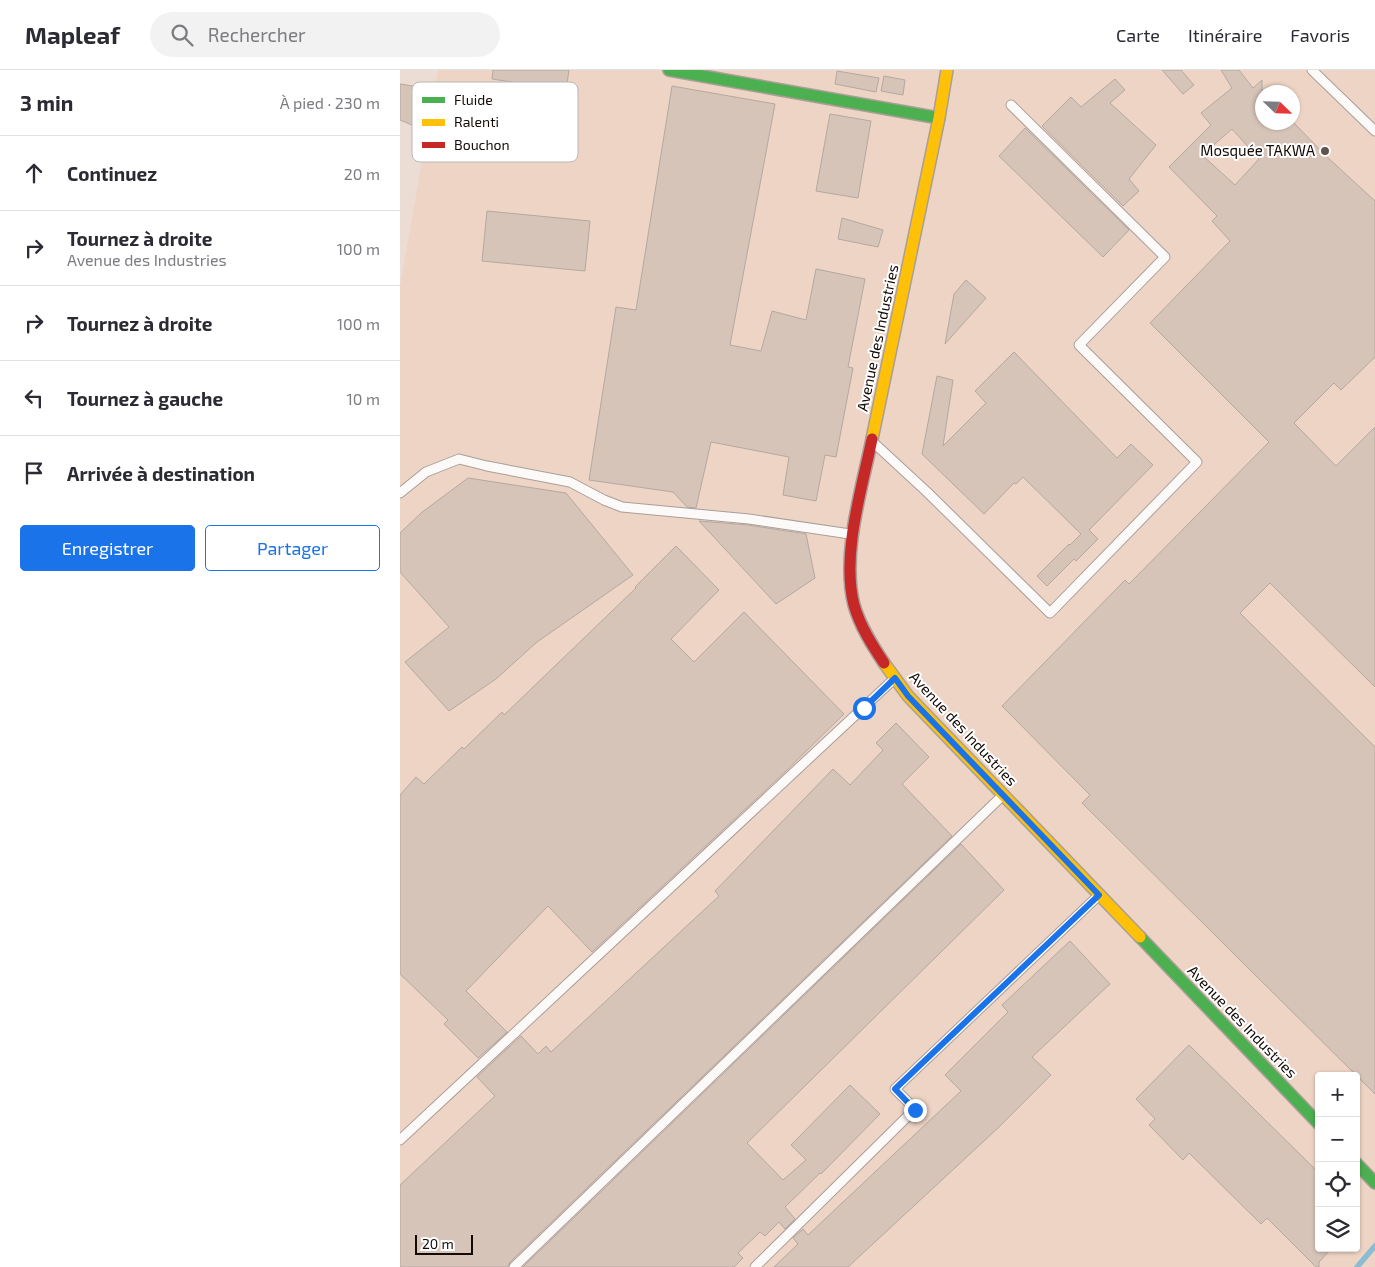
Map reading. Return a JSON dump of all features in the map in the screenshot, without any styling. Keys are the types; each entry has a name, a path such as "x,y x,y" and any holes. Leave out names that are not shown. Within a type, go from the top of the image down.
{"street":[{"path":"669,70 939,118"},
{"name":"Avenue des Industries","path":"947,70 939,118 852,534 851,565 854,606 876,650 908,696 1315,1120"},
{"path":"1360,1167 1375,1183"}],"lane":[{"path":"1312,70 1375,131"},
{"path":"871,440 927,492 1050,613 1197,462 1079,345 1165,257 1011,105"},
{"path":"400,493 426,472 460,459 570,482 622,507 748,520 852,534"},
{"path":"400,1140 895,678"},
{"path":"514,1267 1003,795"},
{"path":"755,1267 915,1110 895,1089 1099,895"}],"shaded area":[{"path":"438,70 1375,70 1375,1267 400,1267 400,286 422,162 578,162 578,82 436,82"}],"building":[{"path":"493,70 569,70 567,82 512,82 492,79"},
{"path":"1162,70 1181,70 1194,85 1183,94"},
{"path":"1221,70 1239,70 1253,88 1255,86 1255,130 1300,129 1375,201 1375,357 1341,390 1334,383 1294,423 1336,466 1375,427 1375,687 1270,583 1240,613 1375,747 1375,1094 1360,1079 1360,1072 1353,1072 1082,803 1090,795 1002,706 1125,580 1129,584 1269,442 1150,323 1230,241 1212,221 1217,216 1169,167 1211,125 1201,113 1232,88","holes":["1232,129 1259,159 1235,185 1202,155"]},
{"path":"837,71 879,78 876,92 835,84"},
{"path":"884,76 905,80 903,95 881,91"},
{"path":"1115,79 1125,90 1110,103 1156,145 1129,179 1139,191 1123,206 1042,126 1071,97 1081,107"},
{"path":"400,84 412,86 412,125 400,120"},
{"path":"672,86 775,104 730,345 761,351 772,311 806,320 816,269 865,279 848,367 853,368 836,457 825,455 816,501 783,495 789,457 711,442 696,508 687,507 673,492 589,480 616,307 636,310"},
{"path":"830,114 871,121 858,198 816,191"},
{"path":"1025,128 1129,230 1103,257 999,156"},
{"path":"487,211 590,221 585,271 482,261"},
{"path":"842,218 883,230 878,247 838,239"},
{"path":"966,280 986,298 945,344 954,294"},
{"path":"1014,352 1117,458 1131,444 1153,465 1089,530 1098,539 1076,561 1074,559 1047,586 1037,576 1081,534 1023,477 1016,484 1014,483 984,514 922,454 937,376 953,380 943,446 986,403 975,391"},
{"path":"468,478 566,493 633,575 537,642 496,679 449,711 405,662 449,627 400,572 400,533 421,513"},
{"path":"699,521 748,525 806,534 815,578 776,604"},
{"path":"676,546 719,590 671,639 694,662 744,612 844,714 786,771 592,952 548,906 466,991 507,1032 478,1058 444,1024 448,1020 400,974 400,795 416,777 424,784 502,712 504,715 636,588"},
{"path":"896,723 929,757 902,784 952,836 510,1262 508,1267 400,1267 400,1185 495,1096 477,1077 521,1036 538,1054 546,1046 551,1052 719,896 715,891 833,769 850,785 883,750 876,743"},
{"path":"961,844 1004,890 747,1143 783,1180 806,1160 791,1145 850,1085 880,1114 821,1174 785,1207 795,1219 785,1229 779,1222 765,1236 760,1232 738,1253 743,1258 734,1267 523,1267"},
{"path":"1070,941 1110,984 1032,1057 1051,1075 998,1128 848,1267 774,1267 798,1244 793,1238 803,1229 808,1235 961,1091 945,1075 1008,1012 1002,1005"},
{"path":"1189,1045 1315,1169 1315,1252 1328,1252 1319,1262 1319,1267 1316,1267 1267,1218 1261,1224 1189,1153 1183,1160 1149,1125 1155,1119 1136,1099"}],"waterway":[{"path":"1357,1267 1375,1246"}],"traffic: fast":[{"path":"669,70 939,118"},
{"path":"1140,937 1315,1120"},
{"path":"1360,1167 1375,1183"}],"traffic: slow":[{"path":"872,439 939,118 947,70"},
{"path":"884,663 908,696 1140,937"}],"traffic: jam":[{"path":"872,439 854,522 851,543 851,586 854,605 860,620 884,663"}],"place":[{"name":"Mosquée TAKWA","path":"1325,151"}],"route":[{"path":"864,708 895,678 908,696 1099,895 895,1089 915,1110"}]}
